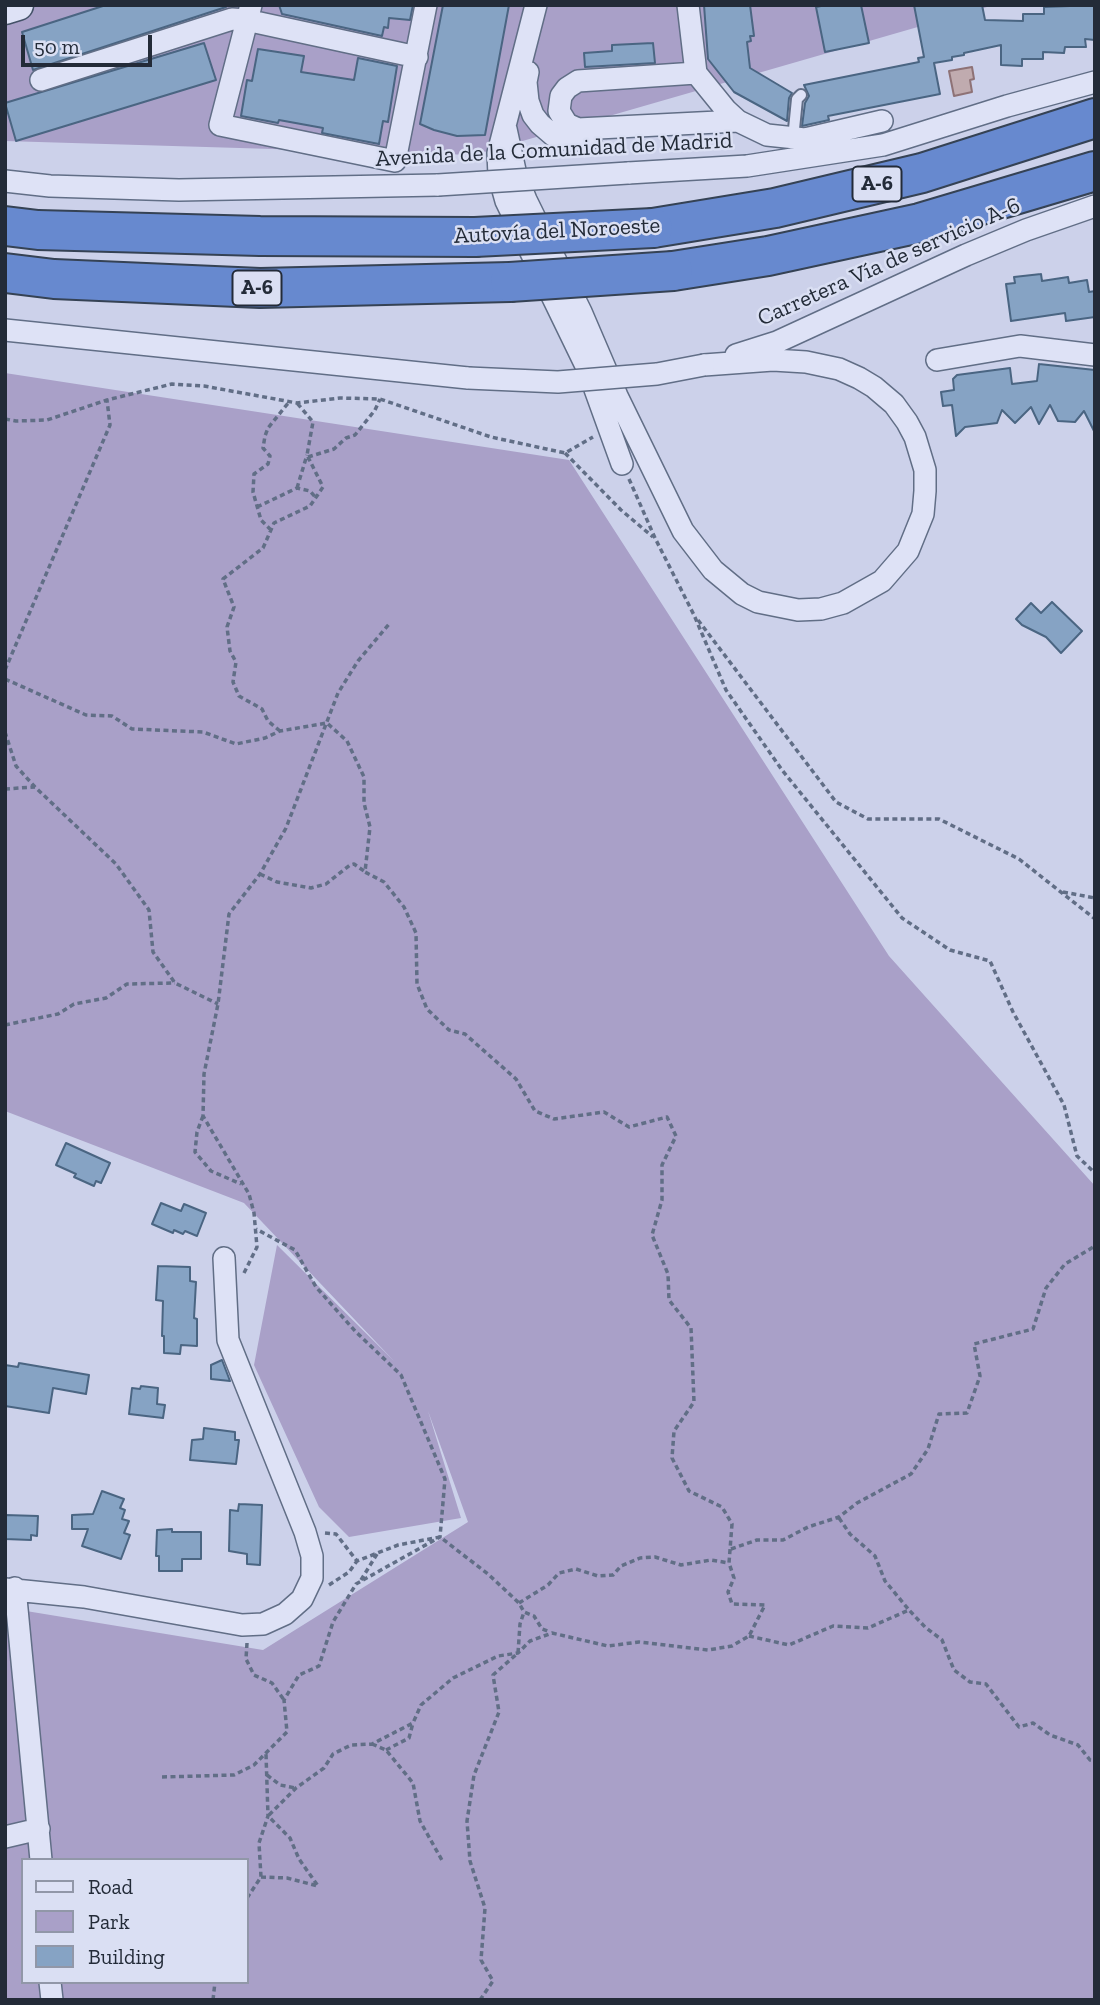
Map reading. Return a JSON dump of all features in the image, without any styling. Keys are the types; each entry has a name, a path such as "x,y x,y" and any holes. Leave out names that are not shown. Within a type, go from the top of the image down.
{"highway":[{"name":"Autovía del Noroeste","path":"5,226 38,230 260,236 475,237 653,228 775,208 922,173 1095,118"},
{"name":"Autovía del Noroeste","path":"5,274 54,279 260,288 510,282 673,271 768,256 920,223 1095,171"}],"street":[{"path":"5,9 18,5"},
{"path":"248,13 220,125 395,161 426,5"},
{"path":"536,5 497,165 506,201 588,370 622,464"},
{"path":"688,5 696,73 738,121 767,135 793,139 805,139 882,121"},
{"path":"41,80 248,13 417,57"},
{"path":"529,33 534,49 526,82 531,108 540,124 554,136 570,140 587,140 605,129"},
{"path":"696,73 578,81 561,96 558,111 567,124 578,129 738,121"},
{"name":"Avenida de la Comunidad de Madrid","path":"5,181 50,186 179,190 438,185 747,166 883,145 1095,82"},
{"path":"5,330 468,378 558,382 644,376 704,365 773,360 806,362 839,369 874,387 894,404 915,437 925,470 923,514 912,544 882,581 843,603 821,609 798,610 758,602 736,590 713,570 683,531 617,396 581,313 526,200 516,175 506,129"},
{"name":"Carretera Vía de servicio A-6","path":"704,365 778,342 966,255 1095,206"},
{"path":"937,360 1020,346 1095,355"},
{"path":"41,1858 10,1588 250,1625 263,1624 285,1614 302,1599 312,1578 312,1556 305,1532 228,1340 224,1258"},
{"path":"5,1837 39,1829"}],"lane":[{"path":"793,139 797,99 801,95"}],"path":[{"path":"5,419 47,420 107,400 172,384 204,386 297,403 340,398 380,399 491,437 565,453 621,510 655,538"},
{"path":"308,456 334,449 346,438 355,435 375,410 380,399"},
{"path":"5,670 110,425 107,400"},
{"path":"271,530 261,520 257,507 253,492 254,474 268,464 270,456 262,448 265,436 268,428 290,401"},
{"path":"297,403 313,422 308,456 297,488"},
{"path":"565,453 611,430"},
{"path":"280,731 268,721 262,709 239,696 233,682 236,662 230,651 227,627 234,607 223,579 263,548 274,523 310,506 316,498 323,487 308,456"},
{"path":"622,464 694,615 726,690 782,770 902,918 950,950 990,961 1013,1012 1064,1105 1077,1156 1095,1173"},
{"path":"257,507 297,488 310,491 316,498"},
{"path":"694,615 836,802 868,819 939,819 1019,859 1095,919"},
{"path":"243,1185 211,1171 195,1153 197,1132 203,1116 204,1073 218,1004 229,914 260,874 286,828 338,693 358,661 390,623"},
{"path":"5,679 86,715 112,716 132,729 203,732 236,744 265,738 280,731 327,723"},
{"path":"327,723 347,741 364,777 364,803 370,827 365,872"},
{"path":"5,732 16,766 116,864 149,910 153,952 175,983"},
{"path":"5,789 35,787"},
{"path":"260,874 277,882 311,888 327,884 354,864 384,883 400,899 416,933 417,984 427,1009 449,1030 465,1034 516,1079 535,1111 554,1119 604,1112 629,1127 667,1117 676,1136 662,1165 662,1199 652,1235 668,1274 668,1300 691,1328 694,1402 674,1431 672,1458 689,1491 722,1507 732,1524 729,1563 734,1578 728,1592 732,1604 765,1605 748,1636 732,1646 708,1650 639,1642 608,1646 542,1629 534,1616 524,1612 519,1603 488,1574 440,1537 398,1545 356,1561 349,1572 326,1587 306,1589"},
{"path":"1061,892 1095,898"},
{"path":"5,1026 58,1014 74,1004 106,998 127,984 175,983 218,1004"},
{"path":"203,1116 249,1194 256,1229 257,1247 247,1270 237,1280 225,1284"},
{"path":"256,1229 295,1250 316,1287 355,1331 401,1375 445,1479 440,1537"},
{"path":"731,1549 757,1540 783,1540 808,1527 839,1517 857,1503 911,1474 928,1450 939,1413 967,1412 980,1376 974,1344 1033,1329 1046,1288 1065,1264 1095,1245"},
{"path":"839,1517 850,1534 875,1556 886,1581 908,1610 942,1640 954,1670 970,1682 986,1684 1019,1727 1033,1723 1050,1735 1078,1745 1095,1761"},
{"path":"305,1532 337,1534 356,1561"},
{"path":"284,1700 299,1675 319,1666 333,1622 356,1584 440,1537"},
{"path":"360,1582 377,1553"},
{"path":"519,1603 548,1585 559,1573 576,1569 598,1576 613,1575 621,1566 640,1558 655,1557 681,1564 711,1560 729,1563"},
{"path":"748,1636 789,1645 832,1626 868,1628 908,1610"},
{"path":"519,1653 520,1623 524,1612"},
{"path":"162,1777 234,1775 254,1765 287,1732 284,1700 272,1683 254,1675 246,1659 250,1625"},
{"path":"480,2000 493,1981 481,1960 485,1908 470,1861 467,1821 474,1775 499,1713 493,1675 530,1641 552,1633"},
{"path":"386,1750 409,1738 421,1705 453,1678 498,1656 519,1653"},
{"path":"268,1816 296,1788 324,1769 333,1754 351,1745 372,1744 414,1723"},
{"path":"372,1744 386,1750 412,1783 420,1821 443,1863"},
{"path":"248,1896 261,1877 259,1843 268,1816 266,1754"},
{"path":"267,1775 280,1785 296,1788"},
{"path":"261,1877 287,1878 318,1885 299,1859 290,1838 268,1816"}],"green space":[{"path":"5,5 994,5 474,155 5,141"},
{"path":"5,373 569,460 889,956 1095,1186 1095,2000 5,2000 5,1610 14,1609 263,1650 468,1522 428,1411 461,1518 349,1537 319,1507 254,1365 277,1245 394,1361 244,1203 5,1111"}],"shaded area":[{"path":"972,67 972,92 954,96 949,71"}],"building":[{"path":"106,5 226,7 33,70 22,32"},
{"path":"279,5 413,5 410,20 389,18 388,28 384,27 382,36 282,14"},
{"path":"443,5 509,5 485,135 457,136 420,124"},
{"path":"704,5 750,5 754,36 750,36 751,41 747,42 750,68 792,93 787,121 734,92 708,59"},
{"path":"861,5 869,43 825,52 816,7"},
{"path":"914,5 982,5 985,20 1023,21 1023,14 1044,14 1044,7 1095,5 1095,40 1085,39 1086,47 1065,47 1064,53 1043,52 1043,59 1022,59 1022,66 1001,65 1001,45 964,53 952,57 952,60 934,63 940,94 828,116 829,120 802,126 805,103 809,96 804,85 919,62 918,58 924,57"},
{"path":"204,43 216,80 16,141 5,103"},
{"path":"653,43 655,63 585,67 584,53 612,51 612,45"},
{"path":"258,49 304,56 301,72 354,80 358,58 397,66 388,122 383,121 379,144 322,133 323,128 241,116 247,80 252,81"},
{"path":"1041,274 1042,281 1068,277 1069,283 1087,280 1089,292 1095,291 1095,317 1066,321 1065,313 1011,321 1006,284 1015,283 1014,277"},
{"path":"1039,364 1095,370 1095,433 1084,411 1075,422 1058,421 1050,405 1039,424 1031,407 1015,423 1002,410 997,423 965,427 956,436 952,405 943,406 941,392 954,390 953,379 957,375 1010,368 1012,384 1037,381"},
{"path":"1052,602 1082,631 1061,653 1046,637 1016,619 1031,603 1041,613"},
{"path":"66,1143 110,1163 101,1183 96,1181 94,1186 56,1165"},
{"path":"161,1203 181,1211 184,1204 206,1213 197,1236 185,1231 183,1234 174,1230 173,1233 152,1224"},
{"path":"158,1266 190,1267 190,1281 196,1282 194,1318 197,1319 197,1346 181,1345 180,1354 164,1353 163,1301 156,1300"},
{"path":"222,1360 230,1381 211,1379 211,1365"},
{"path":"19,1363 89,1375 86,1394 53,1388 49,1413 5,1406 5,1365 18,1367"},
{"path":"141,1386 158,1388 157,1404 165,1405 163,1418 129,1414 132,1388 140,1389"},
{"path":"204,1428 235,1432 235,1440 239,1440 236,1464 190,1460 192,1440 203,1439"},
{"path":"102,1491 124,1499 120,1508 125,1510 122,1519 129,1521 124,1533 130,1535 121,1559 82,1546 88,1529 72,1529 72,1515 93,1514"},
{"path":"239,1504 262,1505 260,1565 247,1564 247,1554 229,1551 230,1510 238,1511"},
{"path":"5,1515 38,1516 37,1536 31,1535 31,1540 5,1539"},
{"path":"172,1529 172,1532 201,1532 201,1559 182,1559 182,1571 159,1571 159,1556 156,1556 157,1530"}]}
